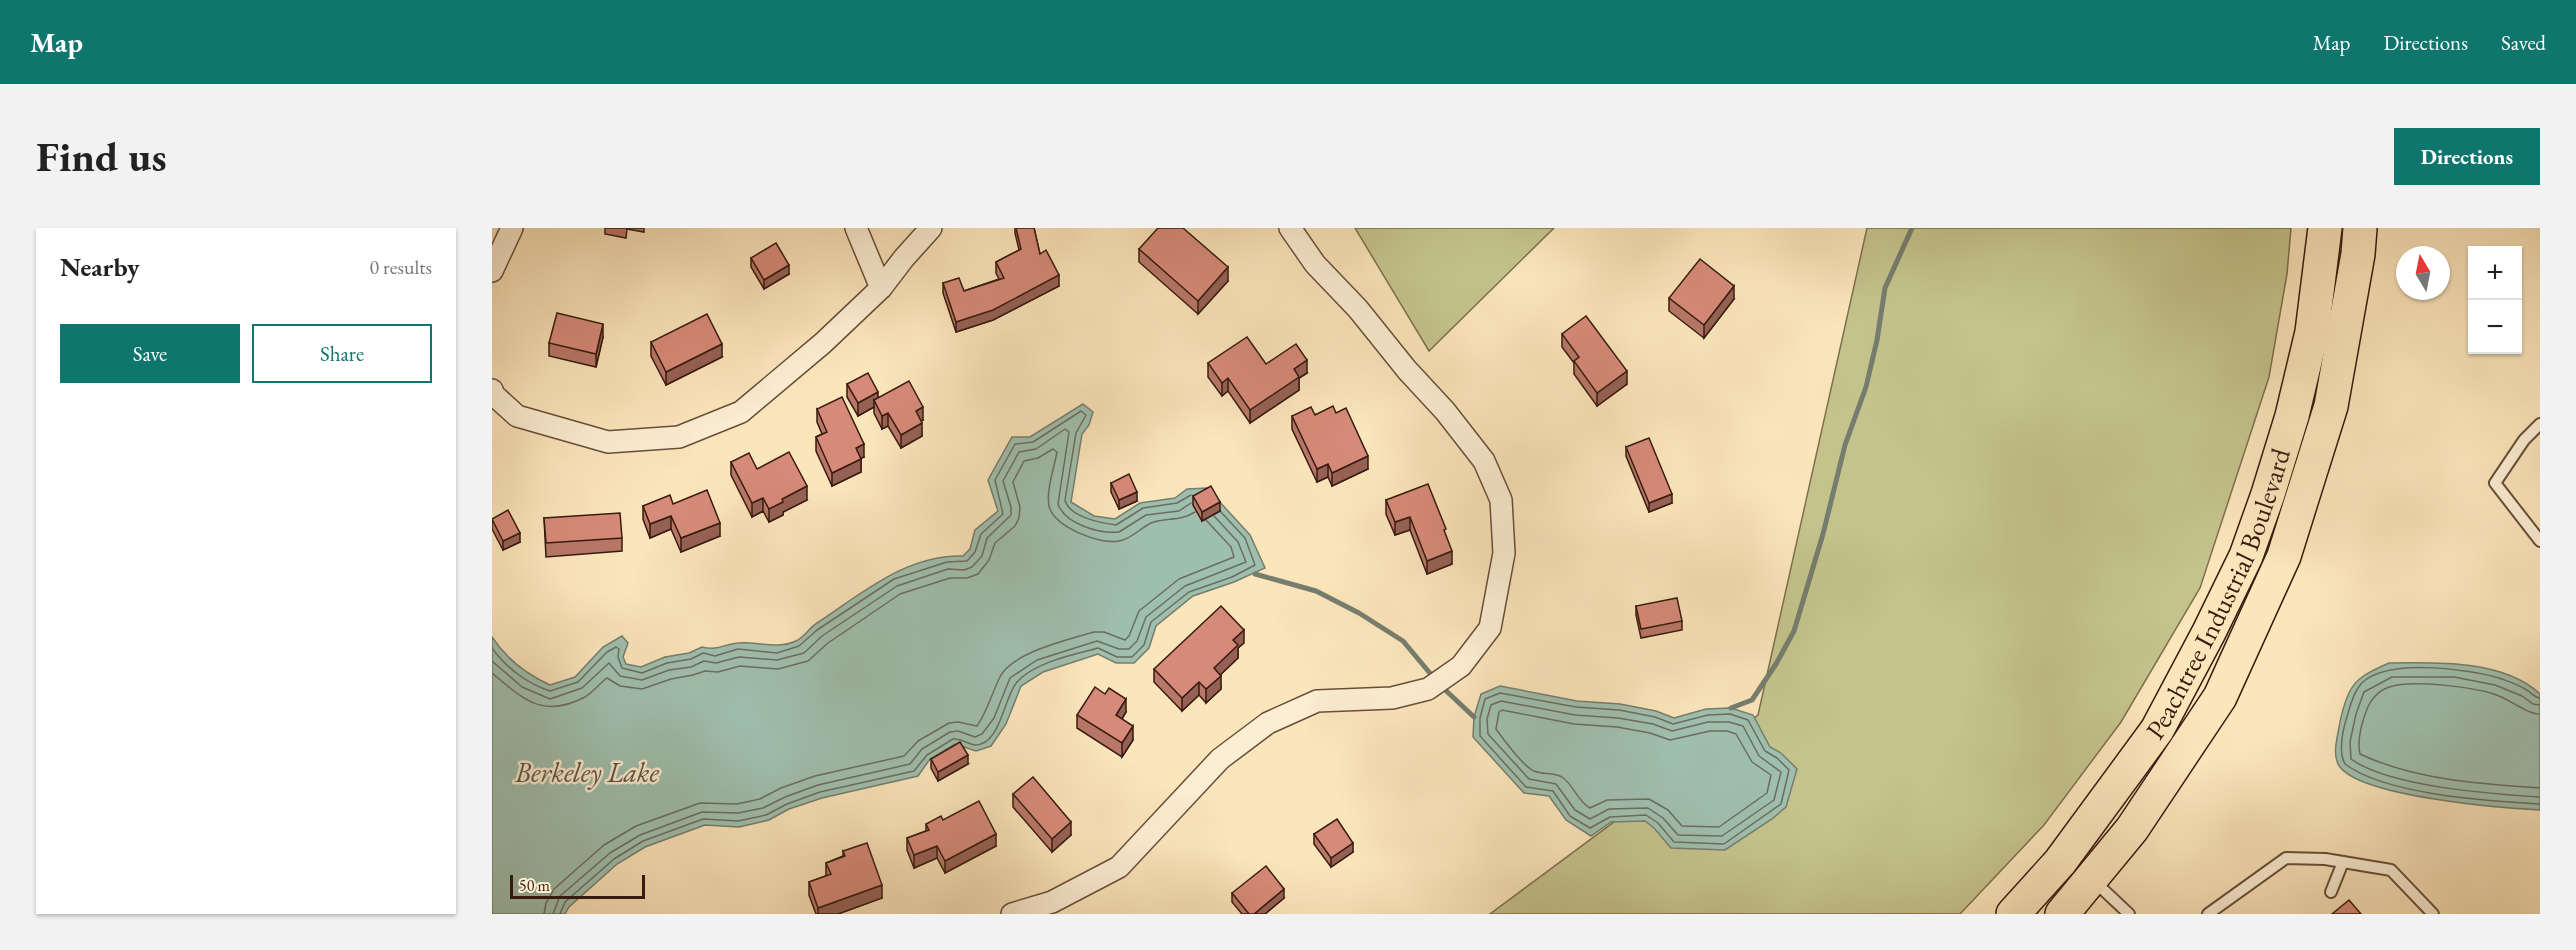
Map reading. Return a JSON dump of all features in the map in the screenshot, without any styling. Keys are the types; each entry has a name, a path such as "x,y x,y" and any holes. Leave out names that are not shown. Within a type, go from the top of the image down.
{"highway":[{"name":"Peachtree Industrial Boulevard","path":"2013,914 2060,862 2157,730 2246,556 2268,494 2302,374 2312,332 2325,228"},
{"name":"Peachtree Industrial Boulevard","path":"2062,914 2132,829 2220,697 2284,556 2331,406 2358,254 2360,228"}],"street":[{"path":"492,271 512,228"},
{"path":"856,228 881,288"},
{"path":"492,390 494,395 517,416 608,442 679,437 741,412 824,343 881,288 931,228"},
{"path":"1012,914 1052,902 1119,867 1221,759 1268,723 1317,701 1392,698 1428,689 1461,666 1490,628 1504,553 1501,500 1484,461 1358,309 1315,264 1290,228"}],"lane":[{"path":"2540,424 2524,440 2494,483 2540,541"},
{"path":"2208,914 2286,858 2343,862 2391,870 2433,914"},
{"path":"2331,892 2343,862"},
{"path":"2091,879 2129,914"}],"shaded area":[{"path":"1355,228 1554,228 1429,351"},
{"path":"1867,228 2291,228 2287,274 2269,377 2200,588 2121,722 2044,825 1960,914 1490,914 1758,715"}],"water":[{"name":"Berkeley Lake","path":"1083,404 1093,412 1089,425 1082,434 1071,502 1094,516 1115,519 1140,503 1175,498 1187,489 1207,488 1250,535 1265,568 1234,582 1193,596 1156,626 1149,648 1134,663 1116,663 1098,654 1043,672 1021,686 1006,724 991,746 976,751 955,744 930,759 918,776 822,798 789,809 769,820 739,827 705,825 645,847 617,864 569,907 565,914 492,914 492,637 518,666 550,685 575,677 603,647 622,636 628,643 623,657 626,664 641,667 665,657 689,653 702,647 717,648 746,643 789,644 802,638 817,623 886,578 923,562 942,557 963,556 970,549 975,530 998,511 988,480 1012,437 1030,437"},
{"path":"2389,663 2448,663 2489,669 2525,683 2540,694 2540,810 2496,807 2403,793 2375,786 2354,777 2340,767 2336,757 2336,745 2346,699 2361,678"},
{"path":"1500,686 1577,701 1620,704 1656,711 1674,718 1706,709 1731,708 1753,715 1770,747 1781,753 1797,769 1786,807 1725,850 1671,848 1645,821 1611,822 1591,836 1566,820 1549,796 1524,793 1473,737 1474,717 1481,694"}],"building":[{"path":"1016,228 1034,228 1040,254 1046,250 1059,275 993,310 956,322 943,283 959,278 964,291 1004,278 996,262 1021,249"},
{"path":"1158,228 1183,228 1228,267 1198,301 1139,249"},
{"path":"776,243 789,265 764,280 751,258"},
{"path":"1700,259 1734,286 1704,325 1669,298"},
{"path":"557,313 603,324 596,354 549,343"},
{"path":"707,314 722,344 666,372 651,342"},
{"path":"1586,316 1627,371 1597,393 1574,361 1579,357 1562,334"},
{"path":"1247,337 1266,364 1296,344 1307,360 1294,369 1299,377 1250,410 1228,378 1222,383 1208,363"},
{"path":"868,373 878,392 858,403 847,384"},
{"path":"909,381 923,407 916,411 922,423 901,435 888,413 882,416 874,400"},
{"path":"842,397 864,444 856,448 861,459 832,473 816,437 827,432 817,409"},
{"path":"1333,406 1336,413 1346,408 1368,456 1332,473 1328,464 1317,469 1292,416 1311,407 1315,415"},
{"path":"1649,438 1672,494 1649,503 1626,447"},
{"path":"789,452 807,486 782,499 783,502 769,509 763,498 752,503 731,462 749,453 757,469"},
{"path":"1129,474 1137,492 1119,500 1111,483"},
{"path":"1428,484 1452,551 1427,561 1410,517 1395,522 1386,500"},
{"path":"1211,486 1220,502 1202,512 1193,496"},
{"path":"707,490 720,523 681,538 671,516 650,524 643,506 670,495 673,504"},
{"path":"508,510 520,533 503,541 492,519"},
{"path":"620,513 622,538 546,543 544,518"},
{"path":"1677,598 1682,621 1641,629 1636,606"},
{"path":"1221,606 1244,630 1233,640 1238,645 1214,668 1221,676 1206,689 1199,682 1182,698 1154,669"},
{"path":"1095,687 1105,694 1109,688 1126,699 1116,715 1133,726 1122,743 1077,715"},
{"path":"960,742 968,755 938,772 931,759"},
{"path":"1033,777 1071,822 1052,839 1013,794"},
{"path":"979,801 996,834 945,861 937,846 914,855 907,838 929,830 926,824 941,816 943,820"},
{"path":"1337,819 1353,843 1331,858 1314,834"},
{"path":"867,843 882,885 818,908 809,882 831,874 826,863 845,856 843,851"},
{"path":"1266,866 1284,889 1254,914 1249,914 1232,893"},
{"path":"2349,900 2361,914 2332,914"}],"waterway":[{"path":"1731,708 1752,700 1794,631 1823,534 1845,445 1866,387 1877,340 1885,288 1912,228"},
{"path":"1255,574 1316,591 1359,613 1403,641 1434,678"},
{"path":"1440,685 1474,717"}]}
